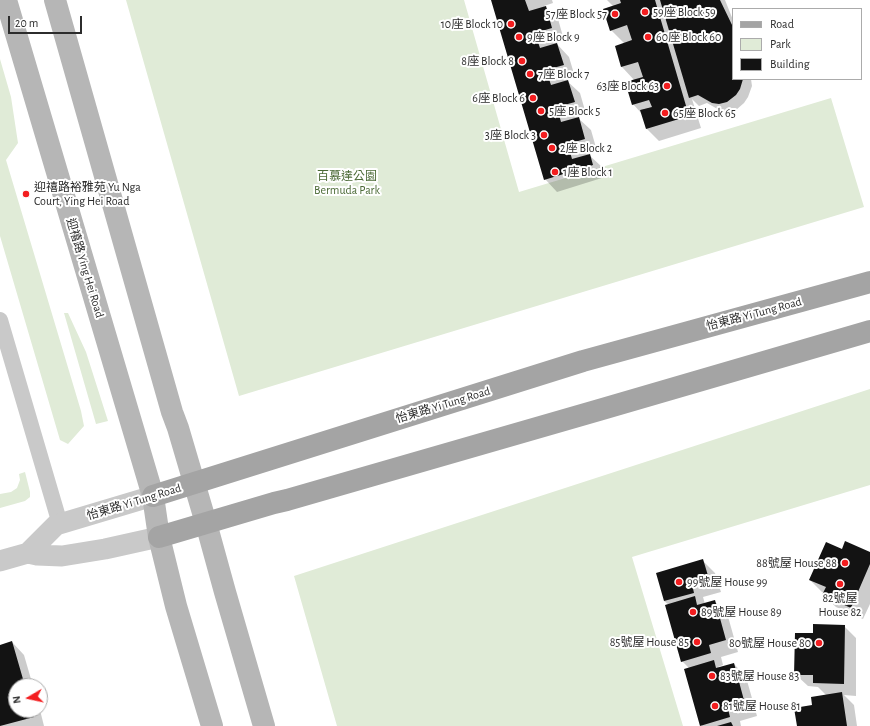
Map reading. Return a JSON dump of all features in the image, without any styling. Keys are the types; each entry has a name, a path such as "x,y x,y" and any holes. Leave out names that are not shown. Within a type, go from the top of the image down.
{"main road":[{"name":"迎禧路 Ying Hei Road","path":"6,0 153,496 159,537 176,606 212,726"},
{"path":"55,0 170,404 206,523 264,726"},
{"name":"怡東路 Yi Tung Road","path":"153,496 583,361 870,282"},
{"path":"159,537 870,331"}],"street":[{"path":"0,320 60,524"},
{"name":"怡東路 Yi Tung Road","path":"28,554 56,525 153,496"},
{"path":"0,561 28,554 62,556 105,549 159,537"}],"green space":[{"name":"百慕達公園 Bermuda Park","path":"126,0 464,0 519,192 831,98 864,207 239,396"},
{"path":"0,59 11,97 18,143 6,160 81,411 84,426 68,444 60,440 0,236"},
{"path":"64,313 68,313 86,352 108,421 96,424"},
{"path":"870,389 870,485 632,557 683,726 337,726 294,576"},
{"path":"25,472 30,497 25,501 0,508 0,494 11,492 17,488 20,480 19,474"}],"building":[{"path":"491,0 525,0 529,11 546,6 552,28 535,33 540,48 557,43 564,65 546,70 551,85 568,80 575,102 557,107 561,122 579,117 585,139 568,144 572,159 590,154 593,165 544,180"},
{"path":"620,0 655,0 689,116 646,129 640,110 652,107 649,100 632,105 625,82 643,77 638,62 621,67 615,46 632,40 627,25 610,31 603,9 621,3"},
{"path":"660,0 720,0 732,25 732,80 743,80 740,89 736,95 727,102 719,104 712,103 698,95 689,98"},
{"path":"845,541 870,552 870,564 851,608 822,595 826,587 809,580 826,542 842,549"},
{"name":"99號屋 House 99","path":"703,559 709,579 692,584 694,593 664,601 656,573"},
{"path":"695,596 697,605 715,600 726,640 709,645 711,653 681,662 665,605"},
{"path":"813,624 845,625 844,684 813,683 813,675 794,675 795,633 813,633"},
{"path":"12,641 23,678 8,678 8,718 30,718 0,726 0,645"},
{"path":"714,660 716,668 734,663 745,704 728,709 730,717 700,726 684,669"},
{"path":"842,692 847,726 797,726 794,708 812,705 811,697"},
{"path":"731,722 733,726 717,726"}],"place":[{"name":"59座 Block 59","path":"645,12"},
{"name":"57座 Block 57","path":"615,14"},
{"name":"10座 Block 10","path":"511,24"},
{"name":"9座 Block 9","path":"519,37"},
{"name":"60座 Block 60","path":"648,37"},
{"name":"8座 Block 8","path":"522,61"},
{"name":"7座 Block 7","path":"530,74"},
{"name":"63座 Block 63","path":"667,86"},
{"name":"6座 Block 6","path":"533,98"},
{"name":"5座 Block 5","path":"541,111"},
{"name":"65座 Block 65","path":"665,113"},
{"name":"3座 Block 3","path":"544,135"},
{"name":"2座 Block 2","path":"552,148"},
{"name":"1座 Block 1","path":"555,172"},
{"name":"迎禧路裕雅苑 Yu Nga Court, Ying Hei Road","path":"26,194"},
{"name":"88號屋 House 88","path":"845,563"},
{"name":"99號屋 House 99","path":"679,582"},
{"name":"82號屋 House 82","path":"840,584"},
{"name":"89號屋 House 89","path":"693,612"},
{"name":"85號屋 House 85","path":"697,642"},
{"name":"80號屋 House 80","path":"819,643"},
{"name":"83號屋 House 83","path":"712,676"},
{"name":"81號屋 House 81","path":"715,706"}]}
